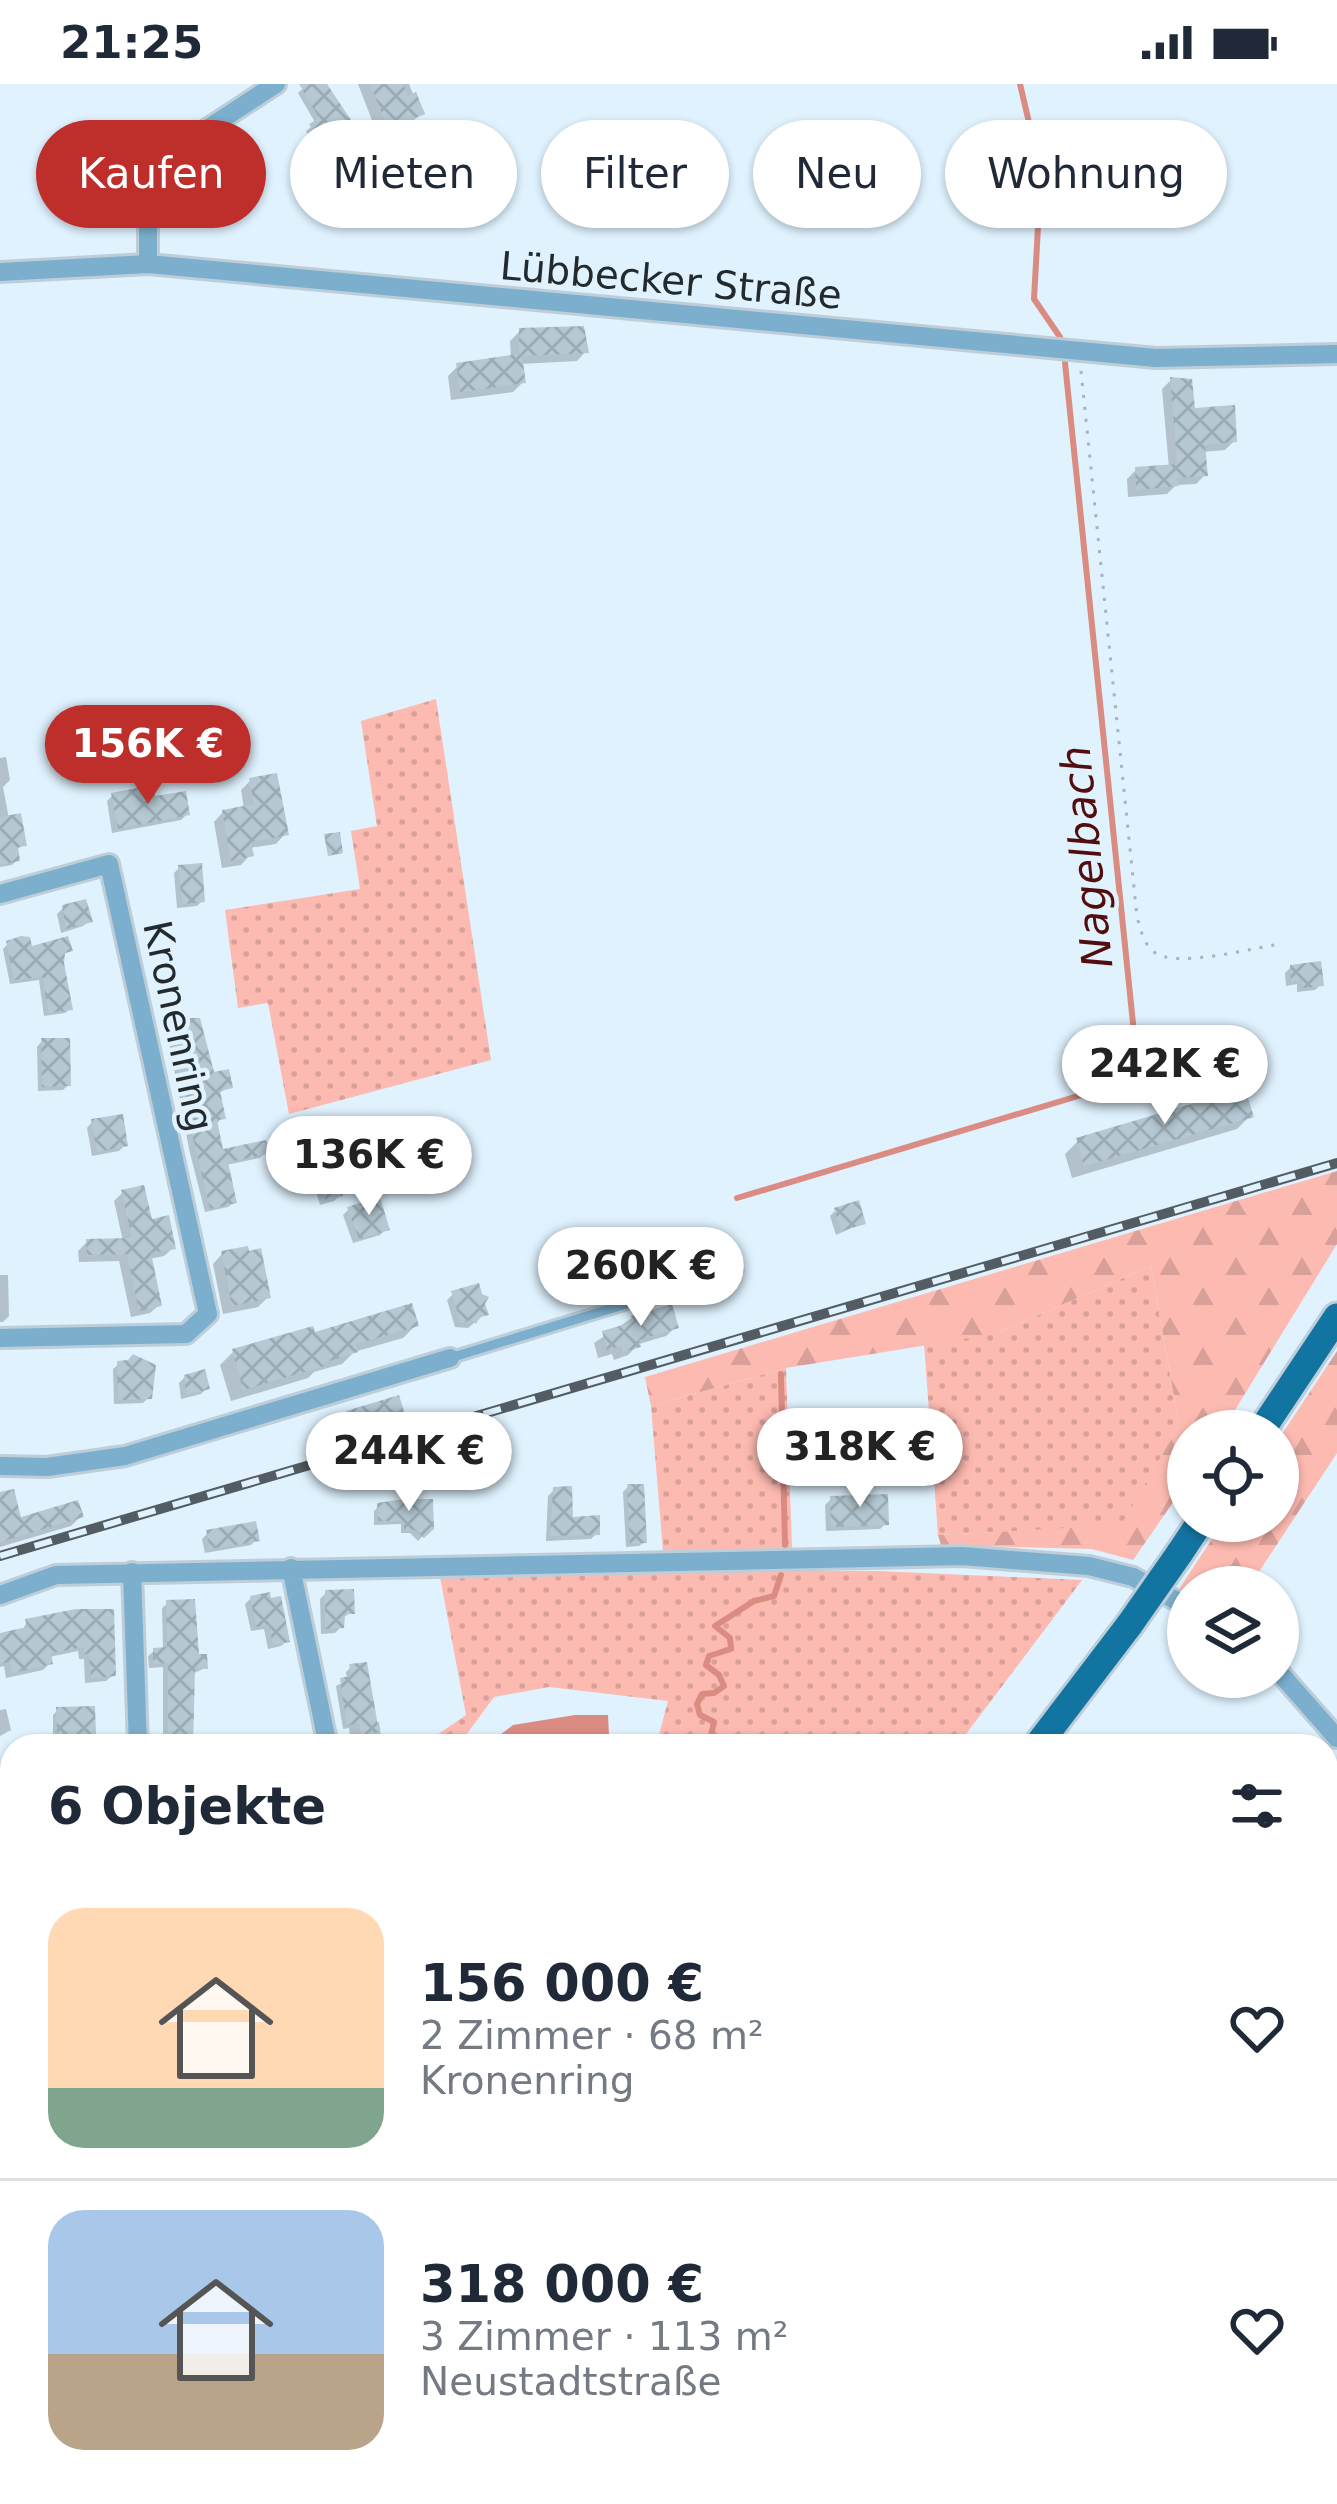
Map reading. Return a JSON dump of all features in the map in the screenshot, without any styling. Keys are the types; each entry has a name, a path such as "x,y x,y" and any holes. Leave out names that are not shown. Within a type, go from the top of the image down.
{"main road":[{"path":"1276,1410 1337,1317"},
{"path":"1046,1734 1187,1542"}],"street":[{"path":"148,264 148,184 161,159 276,84"},
{"name":"Lübbecker Straße","path":"0,272 148,264 1156,358 1337,354"},
{"name":"Kronenring","path":"0,894 110,864 208,1314 186,1334 0,1339"},
{"path":"0,1466 47,1467 125,1456 450,1358"},
{"path":"0,1595 56,1575 962,1556 1089,1565 1133,1577 1167,1596"},
{"path":"291,1568 326,1734"},
{"path":"132,1573 138,1734"},
{"path":"1299,1695 1333,1734"}],"lane":[{"path":"450,1358 737,1270"}],"path":[{"path":"1079,351 1144,941 1157,956 1175,960 1280,944"}],"green space":[{"path":"436,699 491,1060 289,1114 268,1003 238,1008 225,910 360,889 351,831 377,826 361,721"},
{"path":"1337,1171 1337,1244 1235,1410 1176,1410 1151,1266 995,1334 786,1368 651,1406 645,1377"},
{"path":"1151,1266 1176,1410 1167,1410 1167,1447 1121,1526 938,1535 924,1343 995,1334"},
{"path":"1337,1351 1337,1453 1299,1511 1299,1410"},
{"path":"786,1368 792,1550 663,1551 651,1406"},
{"path":"1167,1446 1167,1511 1133,1560 1092,1549 941,1545 938,1535 1121,1525"},
{"path":"1210,1542 1279,1542 1263,1566 1194,1566"},
{"path":"878,1571 1082,1580 966,1734 659,1734 668,1701 549,1687 494,1697 467,1734 438,1734 466,1715 440,1577"}],"shaded area":[{"path":"608,1715 609,1734 501,1734 513,1725"}],"building":[{"path":"299,84 327,84 351,120 316,120 319,118"},
{"path":"370,84 403,84 408,96 416,92 425,114 410,120 384,120"},
{"path":"584,326 589,353 522,356 526,383 460,392 456,363 519,354 519,328"},
{"path":"1170,377 1192,379 1195,408 1235,405 1237,442 1205,445 1208,476 1178,478 1179,486 1136,490 1135,467 1177,464 1178,473"},
{"path":"277,773 289,835 251,842 254,856 231,861 222,810 254,804 249,778"},
{"path":"153,785 155,796 186,791 190,815 118,829 111,793"},
{"path":"21,813 27,846 18,847 20,861 0,865 0,817"},
{"path":"340,832 343,853 328,856 324,834"},
{"path":"202,863 205,902 182,904 178,865"},
{"path":"86,899 93,922 66,929 62,905"},
{"path":"68,936 73,951 65,953 64,963 73,1010 48,1013 43,977 14,980 6,941 30,937 32,946"},
{"path":"1321,961 1324,986 1302,988 1302,980 1291,982 1290,965"},
{"path":"170,1018 200,1018 214,1072 229,1069 233,1088 220,1091 226,1119 217,1120 223,1149 266,1140 269,1154 228,1162 237,1203 210,1209"},
{"path":"41,1038 70,1038 71,1086 42,1087"},
{"path":"1245,1088 1254,1117 1084,1166 1076,1138"},
{"path":"123,1114 128,1146 97,1152 91,1119"},
{"path":"335,1168 343,1196 326,1201 318,1173"},
{"path":"144,1185 152,1219 169,1215 176,1249 151,1253 162,1306 139,1311 127,1254 87,1255 86,1239 132,1238 121,1190"},
{"path":"380,1197 390,1230 359,1239 347,1207"},
{"path":"859,1200 866,1224 841,1231 834,1208"},
{"path":"703,1242 709,1265 675,1274 669,1251"},
{"path":"248,1246 249,1251 261,1248 271,1298 232,1306 221,1251"},
{"path":"479,1283 482,1294 489,1297 485,1304 489,1315 476,1324 461,1323 451,1291"},
{"path":"412,1303 419,1326 356,1344 358,1352 323,1363 325,1366 243,1390 232,1349 313,1326 315,1332"},
{"path":"672,1304 679,1328 639,1340 641,1347 607,1350 602,1331"},
{"path":"133,1354 156,1365 152,1399 118,1400 117,1361"},
{"path":"205,1369 210,1389 186,1395 184,1375"},
{"path":"399,1395 407,1421 329,1444 323,1423"},
{"path":"924,1415 929,1476 901,1477 899,1453 911,1453 909,1416"},
{"path":"627,1484 644,1484 647,1543 630,1544"},
{"path":"572,1486 573,1517 600,1515 600,1535 550,1536 553,1487"},
{"path":"14,1489 21,1517 78,1500 84,1517 0,1542 0,1492"},
{"path":"888,1494 889,1525 831,1527 830,1496"},
{"path":"433,1499 434,1529 424,1538 415,1530 404,1530 404,1521 378,1521 377,1503"},
{"path":"256,1521 260,1541 210,1549 206,1530"},
{"path":"354,1589 355,1614 345,1614 344,1628 325,1629 325,1590"},
{"path":"270,1592 271,1598 281,1596 290,1642 273,1645 269,1625 256,1627 250,1596"},
{"path":"195,1599 199,1654 207,1654 208,1669 195,1669 193,1734 168,1734 168,1663 153,1664 153,1648 167,1647 166,1600"},
{"path":"76,1609 114,1609 116,1676 91,1678 84,1647 51,1653 53,1664 12,1673 10,1662 0,1664 0,1633 27,1627 25,1619"},
{"path":"367,1662 379,1732 361,1734 359,1723 347,1726 340,1678 351,1676 349,1664"},
{"path":"95,1706 96,1734 57,1734 56,1707"}],"waterway":[{"name":"Nagelbach","path":"1020,84 1040,191 1034,299 1060,337"},
{"name":"Nagelbach","path":"737,1198 1108,1087 1131,1076 1137,1062 1065,363"},
{"path":"781,1374 785,1545"},
{"path":"711,1734 714,1722 700,1715 697,1704 702,1694 724,1686 706,1665 709,1656 731,1649 730,1638 715,1626 754,1601 774,1596 781,1575"}],"railway":[{"path":"0,1556 1337,1163"}]}
